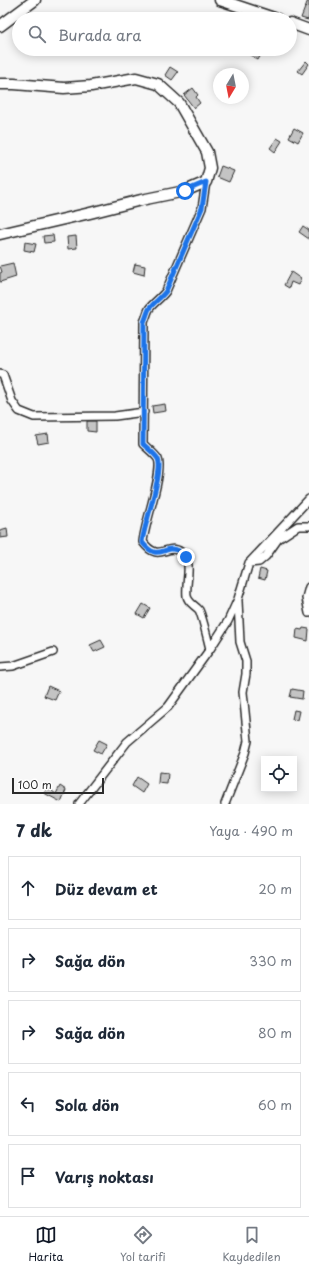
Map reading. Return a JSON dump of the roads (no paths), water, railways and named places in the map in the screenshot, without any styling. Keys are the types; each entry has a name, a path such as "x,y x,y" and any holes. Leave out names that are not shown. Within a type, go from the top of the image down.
{"street":[{"path":"19,12 35,0"},
{"path":"220,0 256,12"},
{"path":"0,26 12,17"},
{"path":"297,26 309,30"},
{"path":"0,84 64,88 91,86 136,78 158,84 179,103 207,152 210,168 202,208 166,291 162,297 148,310 148,315 144,322 143,444 158,459 159,467 142,542 153,552 159,553 172,549 180,551 186,557 188,571 187,597 189,601 199,610 210,649"},
{"path":"0,234 185,191 206,182"},
{"path":"0,374 3,375 12,401 19,411 34,417 115,416 144,412"},
{"path":"80,804 127,742 168,707 210,649 228,621 238,599 249,563 309,499"},
{"path":"249,563 259,562 266,556 278,539 298,526 309,526"},
{"path":"309,587 306,598 309,613"},
{"path":"225,804 245,753 248,741 243,692 246,674 246,661 240,642 238,599"},
{"path":"0,668 13,666 53,652"}]}
